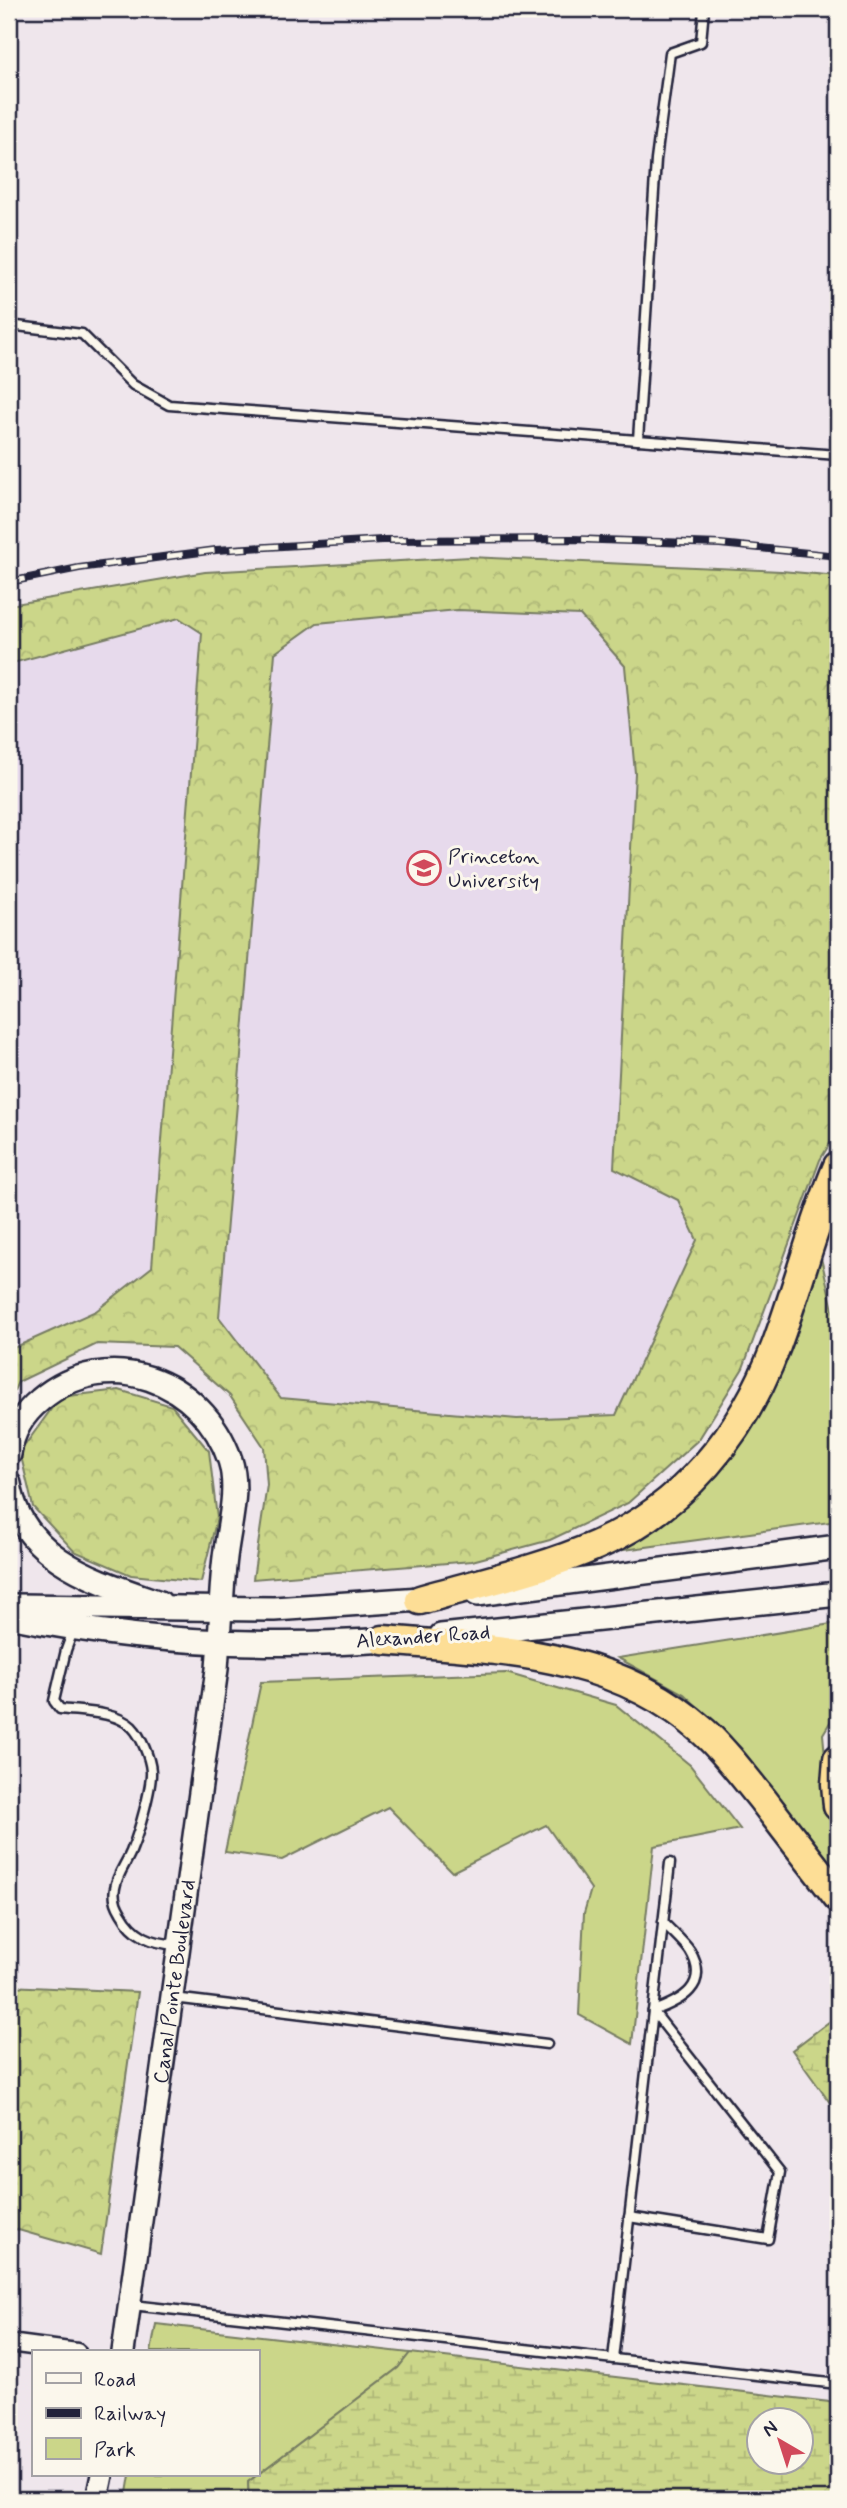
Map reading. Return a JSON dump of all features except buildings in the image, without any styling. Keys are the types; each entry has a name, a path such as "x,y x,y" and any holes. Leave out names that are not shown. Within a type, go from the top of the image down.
{"highway":[{"path":"420,1600 548,1563 596,1546 651,1515 701,1471 733,1434 757,1392 838,1166"},
{"path":"383,1640 534,1654 585,1665 652,1694 687,1718 720,1748 838,1897"},
{"path":"838,1759 838,1806"}],"main road":[{"path":"9,1454 22,1418 49,1392 79,1377 130,1373 161,1382 189,1399 206,1416 219,1435 231,1463 233,1476 221,1609"},
{"path":"9,1484 13,1508 19,1520 63,1563 92,1578 176,1609"},
{"name":"Alexander Road","path":"9,1606 274,1609 420,1600 838,1547"},
{"name":"Alexander Road","path":"9,1616 74,1628 219,1642 383,1640 838,1594"}],"street":[{"name":"Canal Pointe Boulevard","path":"123,2350 219,1642 221,1609"},
{"path":"9,2343 62,2350"},
{"path":"97,2499 102,2476"}],"lane":[{"path":"638,440 656,160 670,52 701,42 704,9"},
{"path":"9,326 82,334 133,385 169,405 838,455"},
{"path":"74,1628 54,1702 60,1709 110,1716 131,1726 143,1744 151,1771 142,1820 115,1887 116,1904 127,1925 142,1938 178,1945"},
{"path":"612,2359 670,1863"},
{"path":"653,2011 690,1993 697,1973 691,1952 663,1922"},
{"path":"171,1998 547,2044"},
{"path":"629,2217 768,2239 780,2172 653,2011"},
{"path":"130,2305 838,2384"}],"shaded area":[{"name":"Princeton University","path":"470,557 838,576 838,1130 820,1160 743,1368 699,1439 628,1503 550,1540 472,1561 253,1579 267,1485 264,1447 230,1396 174,1347 97,1344 18,1382 9,1401 9,605 205,572"}],"green space":[{"path":"470,557 838,576 838,1130 820,1160 743,1368 699,1439 628,1503 550,1540 472,1561 253,1579 267,1485 264,1447 230,1396 174,1347 97,1344 18,1382 9,1401 9,1350 96,1311 152,1267 202,633 179,618 9,664 9,605 205,572","holes":["458,610 580,615 625,666 635,773 614,1168 678,1200 697,1240 616,1415 517,1419 281,1398 219,1317 275,653 317,623"]},
{"path":"821,1258 838,1331 838,1521 616,1551 749,1434"},
{"path":"119,1390 172,1406 209,1451 217,1518 201,1582 131,1575 74,1551 33,1507 20,1452 60,1397"},
{"path":"838,1623 838,1709 823,1734 835,1868 741,1748 684,1694 618,1658"},
{"path":"506,1673 616,1705 690,1765 740,1829 654,1846 632,2044 579,2015 584,1913 591,1889 546,1825 452,1872 388,1807 282,1860 225,1852 261,1682"},
{"path":"9,1986 138,1992 101,2254 9,2229"},
{"path":"838,2015 838,2114 792,2050"},
{"path":"156,2324 410,2353 398,2368 259,2474 259,2350 151,2350"},
{"path":"410,2353 838,2403 838,2499 249,2499 248,2482 398,2368"},
{"path":"130,2476 256,2476 248,2482 249,2499 126,2499"}],"railway":[{"path":"9,582 79,568 216,550 382,540 572,539 720,544 838,556"}],"place":[{"name":"Princeton University","path":"424,868"}]}
